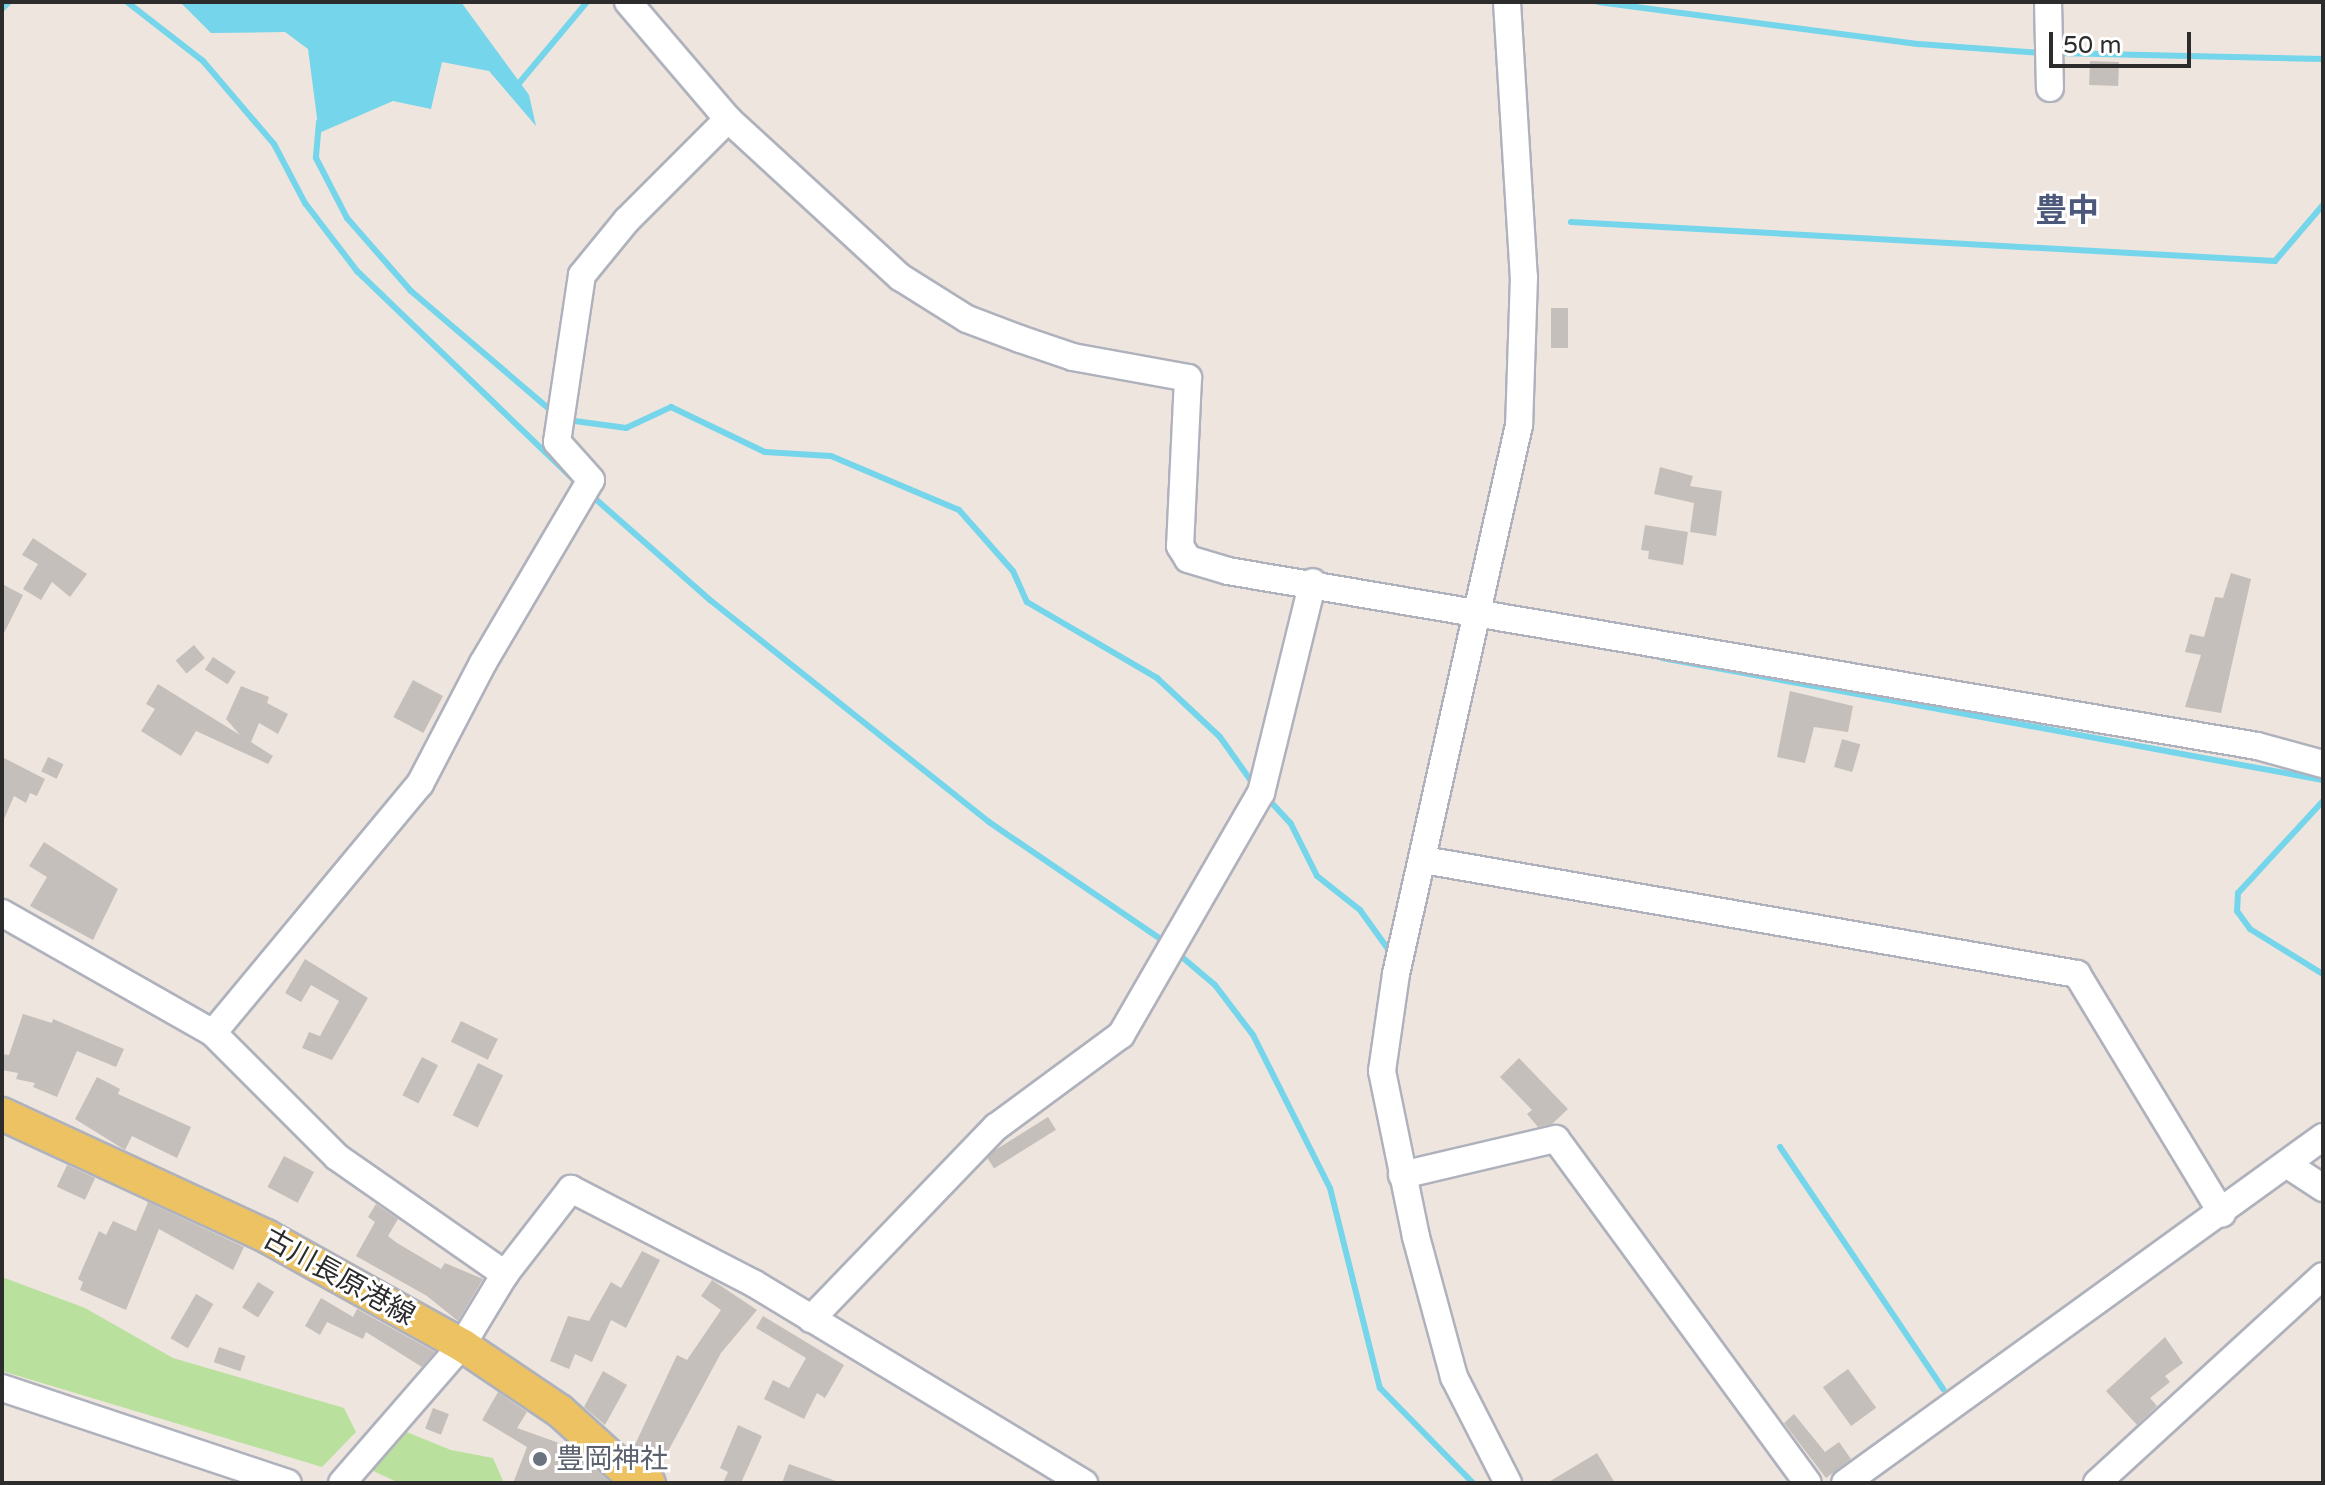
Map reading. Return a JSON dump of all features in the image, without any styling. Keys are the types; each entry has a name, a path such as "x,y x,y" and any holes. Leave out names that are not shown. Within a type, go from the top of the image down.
{"main road":[{"name":"古川長原港線","path":"2,1114 266,1236 462,1345 560,1411 626,1471 649,1483"}],"street":[{"path":"628,2 728,119 900,277 967,319 1073,357 1188,378 1180,546 1188,559 1228,571 1313,582 2242,744 2323,764"},
{"path":"1507,2 1524,277 1519,425 1386,1021 1382,1071 1402,1175 1454,1377 1508,1483"},
{"path":"2048,2 2050,88"},
{"path":"213,1033 420,784 483,663 591,480 557,442 582,275 627,220 728,119"},
{"path":"811,1319 996,1127 1121,1035 1263,784 1313,582"},
{"path":"1424,860 2077,974 2222,1213"},
{"path":"2,913 213,1033 337,1157 505,1274"},
{"path":"1845,1483 2323,1137"},
{"path":"1402,1175 1556,1139 1808,1483"},
{"path":"2288,1165 2323,1188"},
{"path":"342,1483 462,1345 505,1274 571,1189 811,1319 1084,1483"},
{"path":"2097,1483 2323,1276"},
{"path":"2,1388 288,1483"}],"green space":[{"path":"2,1277 85,1308 173,1358 344,1408 356,1432 322,1467 2,1371"},
{"path":"404,1431 451,1450 493,1458 504,1483 399,1483 369,1469"}],"water":[{"path":"180,2 461,2 529,95 536,126 489,71 442,62 431,109 393,101 319,133 308,49 285,32 211,33"}],"building":[{"path":"2090,61 2119,62 2118,86 2089,85"},
{"path":"1551,308 1568,308 1568,348 1551,348"},
{"path":"1660,467 1693,476 1690,486 1722,491 1716,536 1690,532 1694,503 1654,494"},
{"path":"1645,525 1688,532 1683,565 1648,559 1649,551 1641,550"},
{"path":"33,538 87,574 70,597 52,582 41,600 23,589 38,564 22,555"},
{"path":"2231,573 2251,579 2221,713 2185,707 2201,655 2185,652 2190,634 2204,637 2215,597 2223,598"},
{"path":"2,584 23,595 2,637"},
{"path":"194,645 205,658 187,673 176,660"},
{"path":"213,657 236,672 227,684 205,670"},
{"path":"413,680 443,696 423,733 393,717"},
{"path":"158,684 240,735 226,719 241,686 269,697 267,703 288,714 278,734 259,723 251,742 273,756 268,764 196,731 181,756 141,731 155,709 146,704"},
{"path":"1790,691 1853,706 1848,732 1814,727 1805,763 1777,757"},
{"path":"1842,739 1860,744 1852,772 1834,767"},
{"path":"2,757 45,779 37,796 30,793 26,803 14,796 2,824"},
{"path":"48,757 63,764 57,779 41,772"},
{"path":"44,842 118,889 93,940 30,906 47,877 29,866"},
{"path":"305,959 368,998 332,1060 302,1048 309,1032 320,1036 339,1001 311,985 301,1002 285,993"},
{"path":"23,1014 52,1023 53,1019 124,1049 116,1067 77,1051 57,1097 33,1087 35,1083 16,1079 18,1073 2,1070 2,1054 9,1055"},
{"path":"461,1021 498,1039 488,1060 451,1042"},
{"path":"422,1057 438,1065 419,1103 402,1095"},
{"path":"1519,1058 1568,1109 1552,1124 1538,1127 1527,1114 1532,1110 1500,1077"},
{"path":"478,1063 503,1075 478,1127 453,1115"},
{"path":"97,1077 120,1089 118,1094 191,1127 177,1158 132,1136 125,1150 75,1119"},
{"path":"1048,1117 1056,1130 994,1168 986,1156"},
{"path":"284,1156 314,1172 298,1203 268,1187"},
{"path":"67,1165 95,1178 85,1200 57,1187"},
{"path":"148,1202 244,1247 233,1270 159,1229 126,1310 80,1290 83,1282 78,1279 99,1231 106,1235 113,1221 136,1231"},
{"path":"376,1204 398,1219 388,1236 397,1243 441,1269 445,1263 483,1279 458,1321 427,1296 356,1256 375,1222 368,1217"},
{"path":"642,1251 660,1260 626,1328 611,1320 592,1362 575,1354 569,1369 550,1361 568,1316 589,1321 611,1282 621,1288"},
{"path":"712,1280 757,1310 721,1353 659,1468 632,1451 677,1355 687,1360 721,1310 701,1296"},
{"path":"258,1282 274,1292 258,1318 242,1307"},
{"path":"196,1294 213,1304 188,1348 170,1338"},
{"path":"321,1298 353,1317 357,1309 435,1352 422,1367 366,1332 363,1339 327,1322 320,1335 305,1326"},
{"path":"763,1316 844,1365 825,1398 817,1393 804,1419 764,1399 773,1380 789,1388 806,1358 756,1328"},
{"path":"2165,1337 2183,1363 2165,1376 2170,1382 2150,1398 2157,1406 2137,1425 2106,1391"},
{"path":"219,1347 245,1356 240,1371 214,1362"},
{"path":"1848,1369 1876,1408 1851,1426 1823,1387"},
{"path":"603,1371 627,1385 605,1425 584,1407"},
{"path":"498,1392 527,1412 517,1428 573,1448 611,1483 513,1483 527,1447 482,1420"},
{"path":"433,1408 449,1414 441,1435 425,1429"},
{"path":"1794,1414 1825,1452 1839,1442 1851,1459 1826,1478 1784,1423"},
{"path":"738,1425 762,1436 741,1483 723,1483 728,1472 720,1468"},
{"path":"1597,1453 1615,1483 1547,1483"},
{"path":"789,1464 836,1481 836,1483 782,1483"}],"waterway":[{"path":"2,9 9,2"},
{"path":"127,2 203,61 274,144 305,203 357,271 576,482"},
{"path":"515,88 587,2"},
{"path":"1598,2 1919,44 2043,53"},
{"path":"2055,53 2323,59"},
{"path":"319,122 316,158 347,218 411,291 554,413"},
{"path":"1571,222 2275,261 2323,205"},
{"path":"567,420 626,428 671,407 765,452 831,456 959,510 1013,571 1027,602 1157,678 1220,737 1254,785"},
{"path":"591,495 710,600 989,822 1165,942"},
{"path":"1662,658 2323,780"},
{"path":"1267,798 1291,824 1317,876 1360,910 1388,949"},
{"path":"2323,801 2238,893 2237,911 2250,929 2323,974"},
{"path":"1176,952 1215,985 1253,1035 1330,1188 1380,1388 1473,1483"},
{"path":"1780,1147 1943,1389"}],"place":[{"name":"豊岡神社","path":"540,1459"}],"district":[{"name":"豊中","path":"2067,211"}]}
